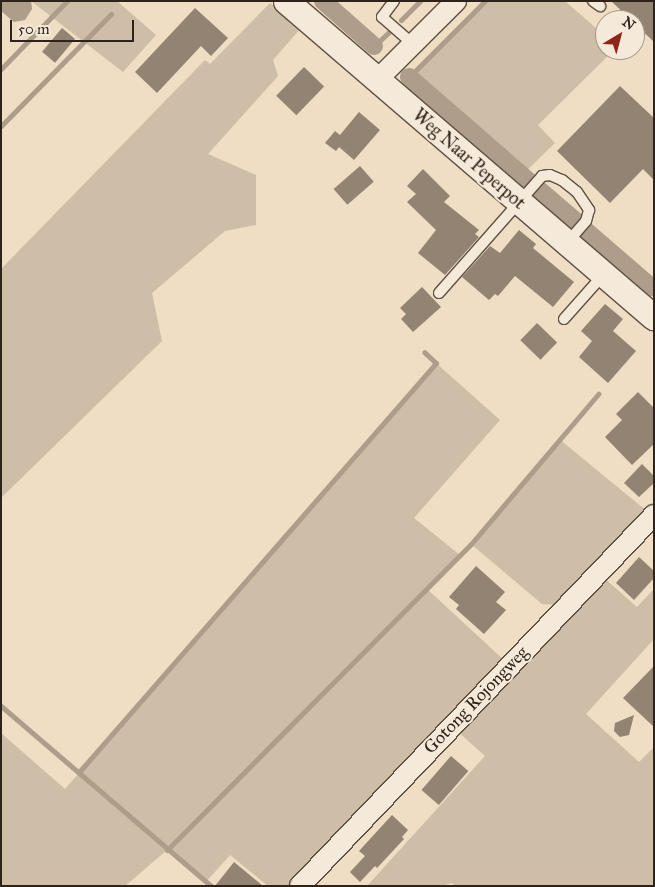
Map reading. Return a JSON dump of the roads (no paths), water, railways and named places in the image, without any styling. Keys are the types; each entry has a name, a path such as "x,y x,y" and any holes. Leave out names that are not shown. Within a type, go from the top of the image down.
{"street":[{"name":"Weg Naar Peperpot","path":"286,1 567,243 652,311"},
{"path":"376,80 456,1"},
{"name":"Gotong Rojongweg","path":"300,886 654,515"}],"lane":[{"path":"394,1 382,17 413,44"},
{"path":"439,293 536,180 550,175 562,180 577,192 589,210 586,221 567,243"},
{"path":"564,319 604,274"}],"waterway":[{"path":"1,69 67,1"},
{"path":"323,1 374,46"},
{"path":"401,20 420,1"},
{"path":"409,77 485,1"},
{"path":"1,126 111,14"},
{"path":"374,46 389,32"},
{"path":"409,77 530,182"},
{"path":"536,187 578,223"},
{"path":"584,229 651,287"},
{"path":"79,772 436,363 424,352"},
{"path":"167,850 471,544 598,394"},
{"path":"1,706 211,886"}]}
